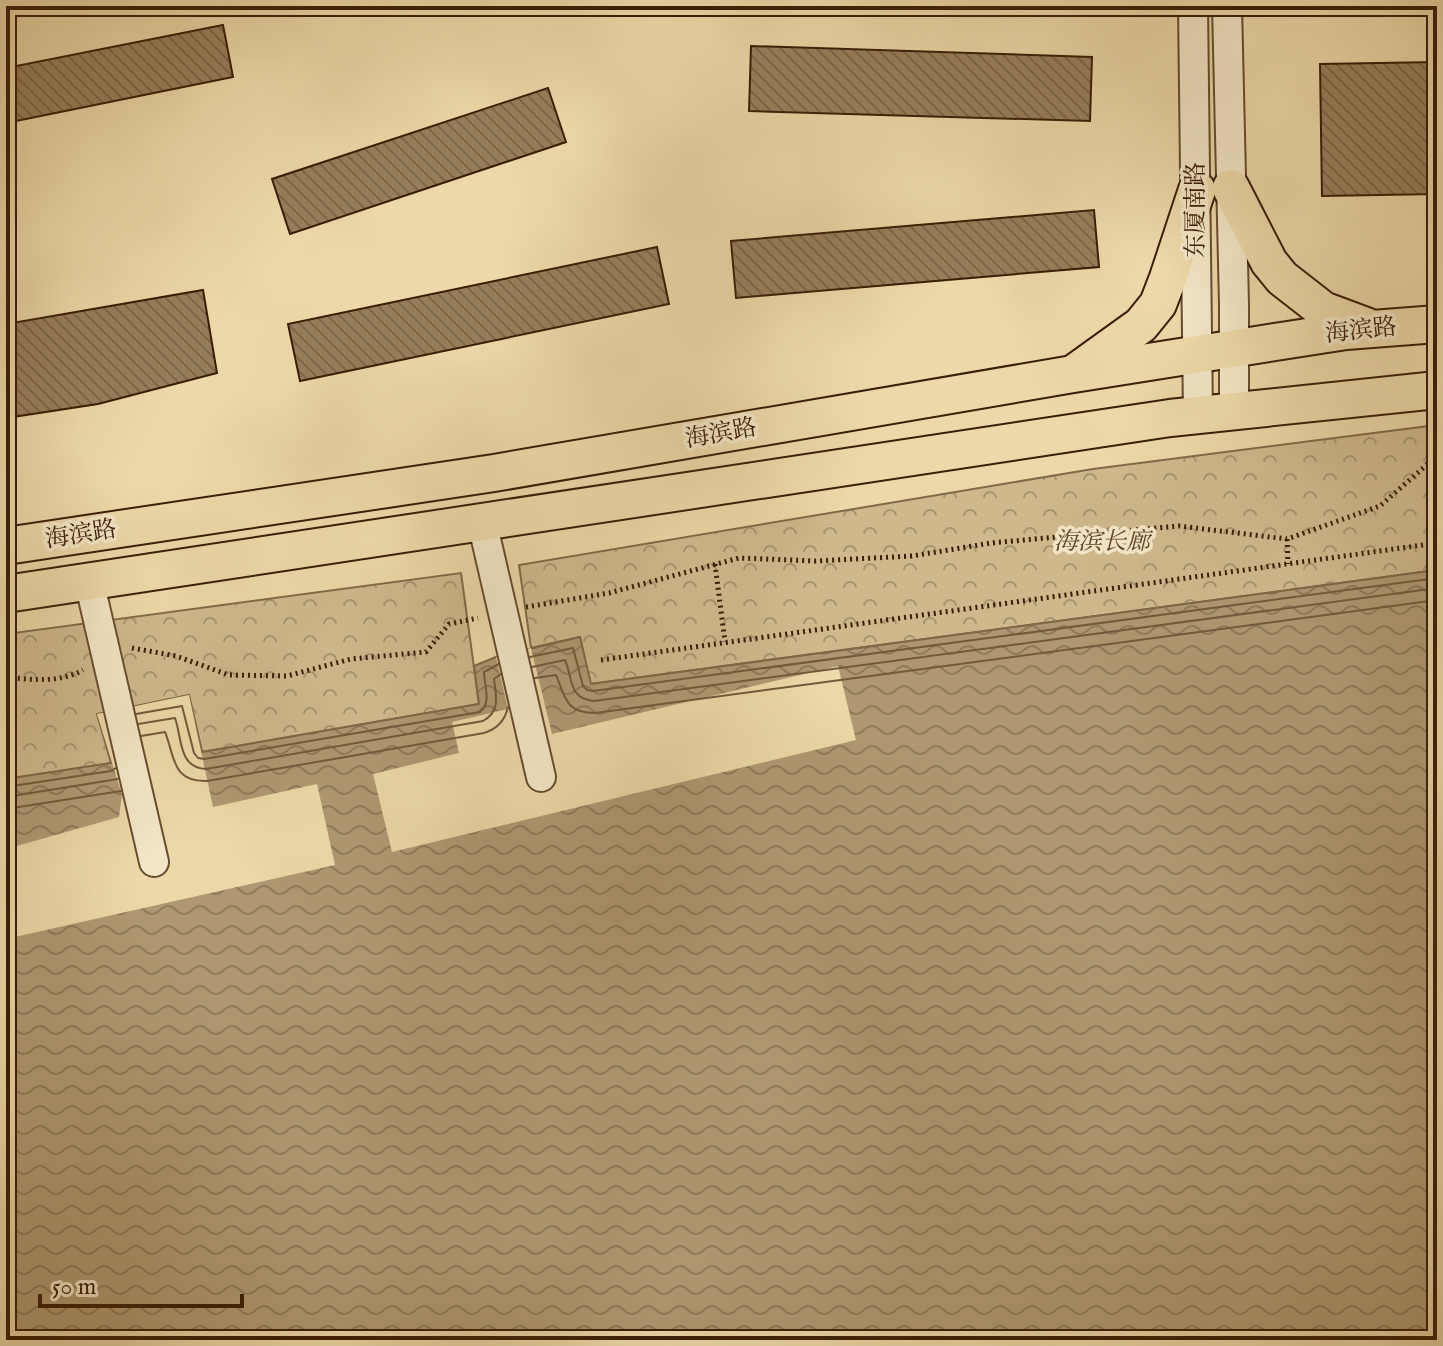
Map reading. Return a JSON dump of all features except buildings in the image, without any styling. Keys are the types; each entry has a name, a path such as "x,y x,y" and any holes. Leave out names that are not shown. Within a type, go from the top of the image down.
{"main road":[{"path":"1073,374 1141,325 1158,304 1214,189 1282,278 1323,310 1375,329"},
{"name":"海滨路","path":"6,546 494,473 1073,374 1346,331 1437,324"},
{"name":"海滨路","path":"6,594 1198,415 1437,390"}],"street":[{"name":"东厦南路","path":"1193,6 1214,189"},
{"name":"东厦南路","path":"1227,6 1214,189 1216,352 1234,411"},
{"name":"东厦南路","path":"1198,415 1216,352"},
{"path":"482,522 541,777"},
{"path":"89,581 154,862"}],"path":[{"path":"6,677 35,681 76,674 106,656 131,647 176,656 229,675 287,676 351,659 426,652 449,624 609,593 739,558 816,561 912,556 991,543 1179,526 1287,539 1380,506 1430,462 1437,461"},
{"path":"1287,539 1288,564"},
{"path":"601,660 1437,543"},
{"path":"715,564 725,643"}],"green space":[{"name":"海滨长廊","path":"1437,425 1437,570 590,684 580,637 531,648 519,565 1093,469"},
{"path":"461,573 479,704 202,752 189,696 112,763 6,779 6,634"}],"water":[{"path":"1437,570 1437,1340 6,1340 6,779 111,763 97,714 189,695 202,752 479,704 474,666 496,657 580,637 591,684"}],"pier":[{"path":"531,648 552,734 838,666 856,740 392,852 373,774 459,753 452,722 508,709 496,657"},
{"path":"189,695 213,807 317,784 335,865 6,939 6,849 119,817 122,795 97,714"}]}
